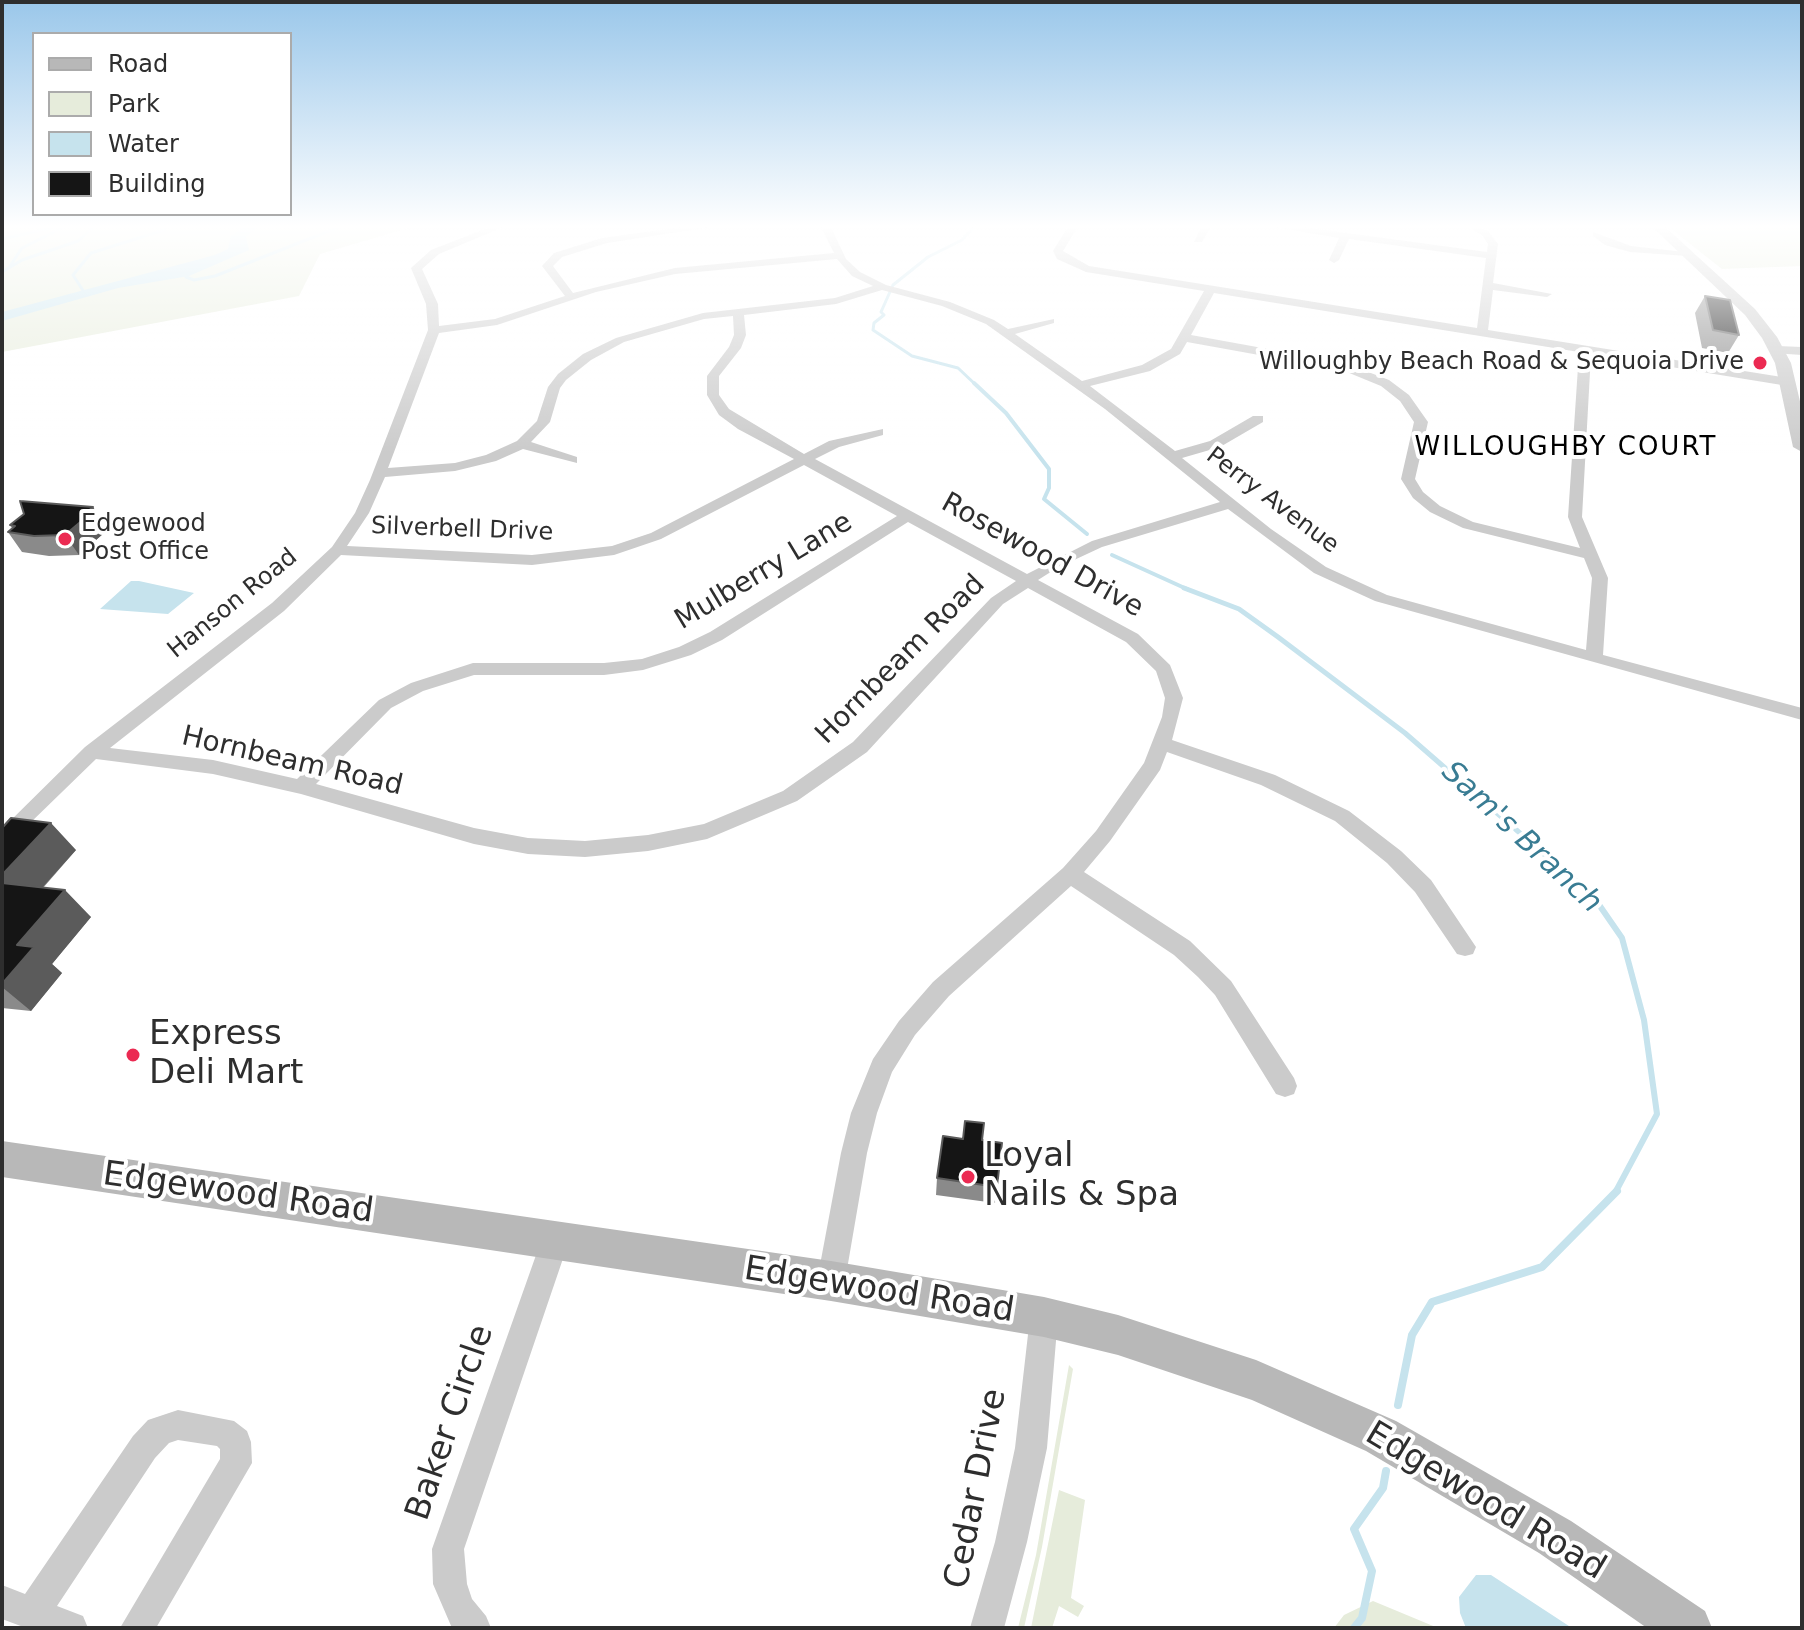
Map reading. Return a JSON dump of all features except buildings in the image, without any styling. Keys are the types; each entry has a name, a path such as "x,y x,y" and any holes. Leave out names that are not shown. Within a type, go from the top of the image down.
{"main road":[{"name":"Edgewood Road","path":"2,1159 831,1281 1044,1317 1118,1335 1256,1381 1381,1436 1555,1537 1688,1628"}],"street":[{"path":"431,301 434,330 497,322 559,301"},
{"path":"380,473 464,466 522,444 543,422 554,387 562,377 600,349 664,325 738,311 835,301"},
{"name":"Perry Avenue","path":"933,301 954,307 1006,333 1081,385 1297,556 1381,598 1802,714"},
{"path":"1081,385 1161,361 1186,338 1204,301"},
{"path":"1280,301 1788,382"},
{"path":"1482,333 1487,301"},
{"path":"1739,301 1777,350 1788,382 1802,447"},
{"name":"Rosewood Drive","path":"738,311 740,335 735,348 713,376 717,403 734,420 1132,638 1164,669 1174,698 1161,743 1140,784 1070,874 941,989 907,1028 882,1067 864,1113 854,1153 831,1281"},
{"path":"1006,333 1050,321"},
{"name":"Hanson Road","path":"2,843 20,821 92,752 278,607 337,550 362,513 380,473 434,330"},
{"path":"1186,338 1345,367 1385,383 1405,398 1421,422 1408,479 1418,495 1435,509 1468,525 1591,555"},
{"path":"1585,350 1575,517 1600,578 1594,658"},
{"path":"1777,350 1802,351"},
{"path":"1173,456 1215,444 1258,419"},
{"name":"Silverbell Drive","path":"337,550 532,560 582,556 656,536 804,459 852,437 878,432"},
{"path":"522,444 572,460"},
{"name":"Hornbeam Road","path":"92,752 213,767 301,787 459,832 528,846 585,849 648,843 707,831 790,796 841,762 860,747 997,601 1026,581 1097,544 1232,503"},
{"name":"Mulberry Lane","path":"301,787 385,704 417,687 473,669 604,669 643,664 685,651 716,636 908,516"},
{"path":"1161,743 1279,784 1342,816 1394,857 1423,886 1465,947"},
{"path":"1070,874 1182,948 1206,970 1223,988 1285,1086"},
{"name":"Baker Circle","path":"474,1628 459,1610 450,1584 448,1549 555,1241"},
{"name":"Cedar Drive","path":"987,1628 1011,1542 1031,1448 1044,1317"},
{"path":"71,1628 17,1608 159,1431 178,1425 223,1432 236,1442 236,1463 137,1628"}],"green space":[{"path":"2,301 272,301 2,352"},
{"path":"1069,1365 1073,1369 1042,1547 1024,1628 1018,1628 1036,1555"},
{"path":"1059,1490 1085,1500 1071,1598 1084,1606 1078,1617 1059,1606 1052,1628 1031,1628"},
{"path":"1373,1601 1438,1628 1334,1628 1344,1615"}],"water":[{"path":"43,301 72,301 2,321 2,312"},
{"path":"131,581 194,593 168,614 100,609"},
{"path":"1476,1575 1491,1575 1572,1628 1466,1628 1460,1613 1459,1597"}],"waterway":[{"name":"Sam's Branch","path":"886,301 881,312 884,315 874,323 873,330 912,356 958,368 976,385"},
{"name":"Sam's Branch","path":"974,383 1006,413 1049,469 1049,488 1044,499 1087,534"},
{"name":"Sam's Branch","path":"1112,555 1188,589"},
{"name":"Sam's Branch","path":"1184,588 1188,589"},
{"name":"Sam's Branch","path":"1188,589 1239,609 1278,637 1405,733 1544,854"},
{"name":"Sam's Branch","path":"1542,852 1593,896 1622,938 1644,1020 1657,1114 1615,1193"},
{"name":"Sam's Branch","path":"1398,1405 1412,1335 1432,1302 1542,1267 1617,1191"},
{"name":"Sam's Branch","path":"1354,1628 1362,1618 1372,1571 1354,1529 1383,1488 1386,1471"}],"place":[{"name":"Willoughby Beach Road & Sequoia Drive","path":"1760,363"},
{"name":"Edgewood Post Office","path":"65,539"},
{"name":"Express Deli Mart","path":"133,1055"},
{"name":"Loyal Nails & Spa","path":"968,1177"}],"district":[{"name":"WILLOUGHBY COURT","path":"1566,448"}]}
